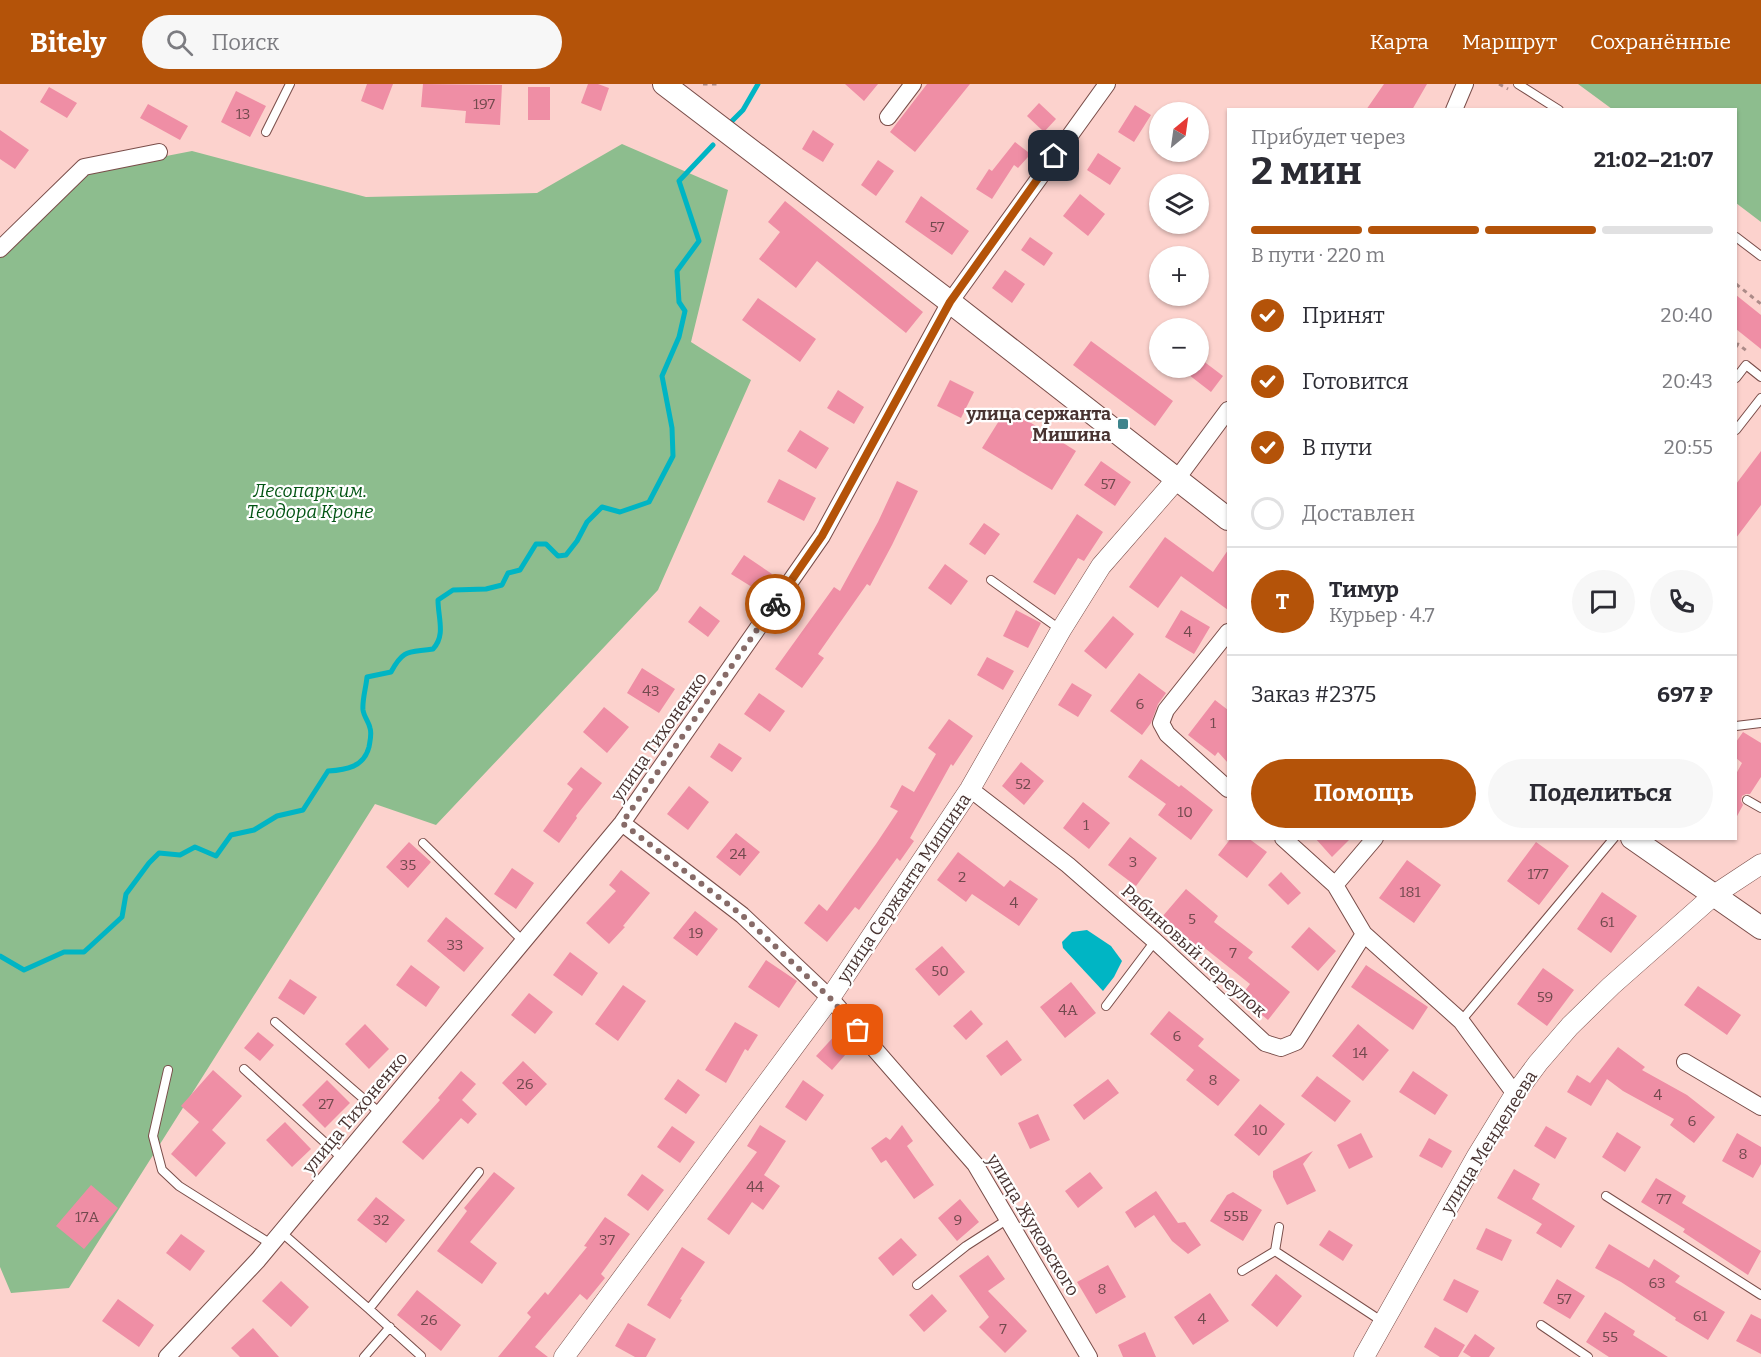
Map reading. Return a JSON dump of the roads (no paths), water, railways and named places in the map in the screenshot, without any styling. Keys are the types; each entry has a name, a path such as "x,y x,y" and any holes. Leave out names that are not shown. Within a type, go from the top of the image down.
{"main road":[{"path":"664,84 950,302 1227,518"},
{"path":"1635,840 1753,923"}],"street":[{"path":"888,117 913,84"},
{"name":"улица Тихоненко","path":"167,1357 276,1238 622,823 822,536 950,302 1107,84"},
{"path":"1455,108 1465,84"},
{"path":"0,249 84,167 159,152"},
{"name":"улица Сержанта Мишина","path":"564,1357 830,998 970,789 1061,630 1101,566 1176,480 1227,411"},
{"path":"1227,633 1166,710 1161,723 1167,734 1227,788"},
{"name":"Рябиновый переулок","path":"970,789 1068,865 1155,941 1265,1043 1281,1048 1296,1042 1364,934"},
{"name":"улица Жуковского","path":"622,823 742,915 830,998 975,1164 1089,1357"},
{"path":"1285,840 1335,885 1364,934 1461,1021 1515,1095"},
{"path":"1335,885 1373,840"},
{"name":"улица Менделеева","path":"1364,1357 1477,1156 1515,1095 1570,1026 1611,986 1714,895 1761,864"},
{"path":"1685,1062 1761,1107"}],"lane":[{"path":"266,132 290,84"},
{"path":"1518,84 1555,108"},
{"path":"1737,238 1761,256"},
{"path":"1737,377 1746,365 1761,377"},
{"path":"1737,429 1761,398"},
{"path":"991,580 1061,630"},
{"path":"1737,726 1761,723"},
{"path":"1747,800 1761,808"},
{"path":"1461,1021 1612,840"},
{"path":"423,843 523,941"},
{"path":"1106,1006 1155,941"},
{"path":"275,1022 380,1113"},
{"path":"168,1070 153,1136 162,1170 179,1186 276,1238 369,1309 421,1356"},
{"path":"244,1070 342,1158"},
{"path":"369,1309 479,1172"},
{"path":"1606,1196 1761,1295"},
{"path":"917,1286 966,1246 1008,1219"},
{"path":"1242,1271 1275,1251 1279,1227"},
{"path":"1275,1251 1384,1322"},
{"path":"1541,1325 1588,1357"},
{"path":"364,1357 390,1328"}],"water":[{"path":"1087,930 1111,946 1122,961 1114,977 1103,991 1063,948 1062,942 1072,932"}],"waterway":[{"path":"730,123 743,110 758,84"},
{"path":"0,956 24,970 64,952 84,952 122,917 126,894 159,853 180,855 195,847 216,856 231,835 254,830 277,816 303,810 328,771 353,766 367,754 371,735 363,710 367,677 391,672 400,659 408,653 433,649 440,632 438,600 453,590 486,589 502,585 508,573 520,570 536,544 546,544 558,556 566,555 587,522 602,507 620,512 649,502 673,456 672,428 662,376 679,337 685,311 679,302 677,271 699,241 679,181 713,145"}],"place":[{"name":"улица cержанта Мишина","path":"1123,424"}],"park label":[{"name":"Лесопарк им. Теодора Кроне","path":"310,501"}]}
